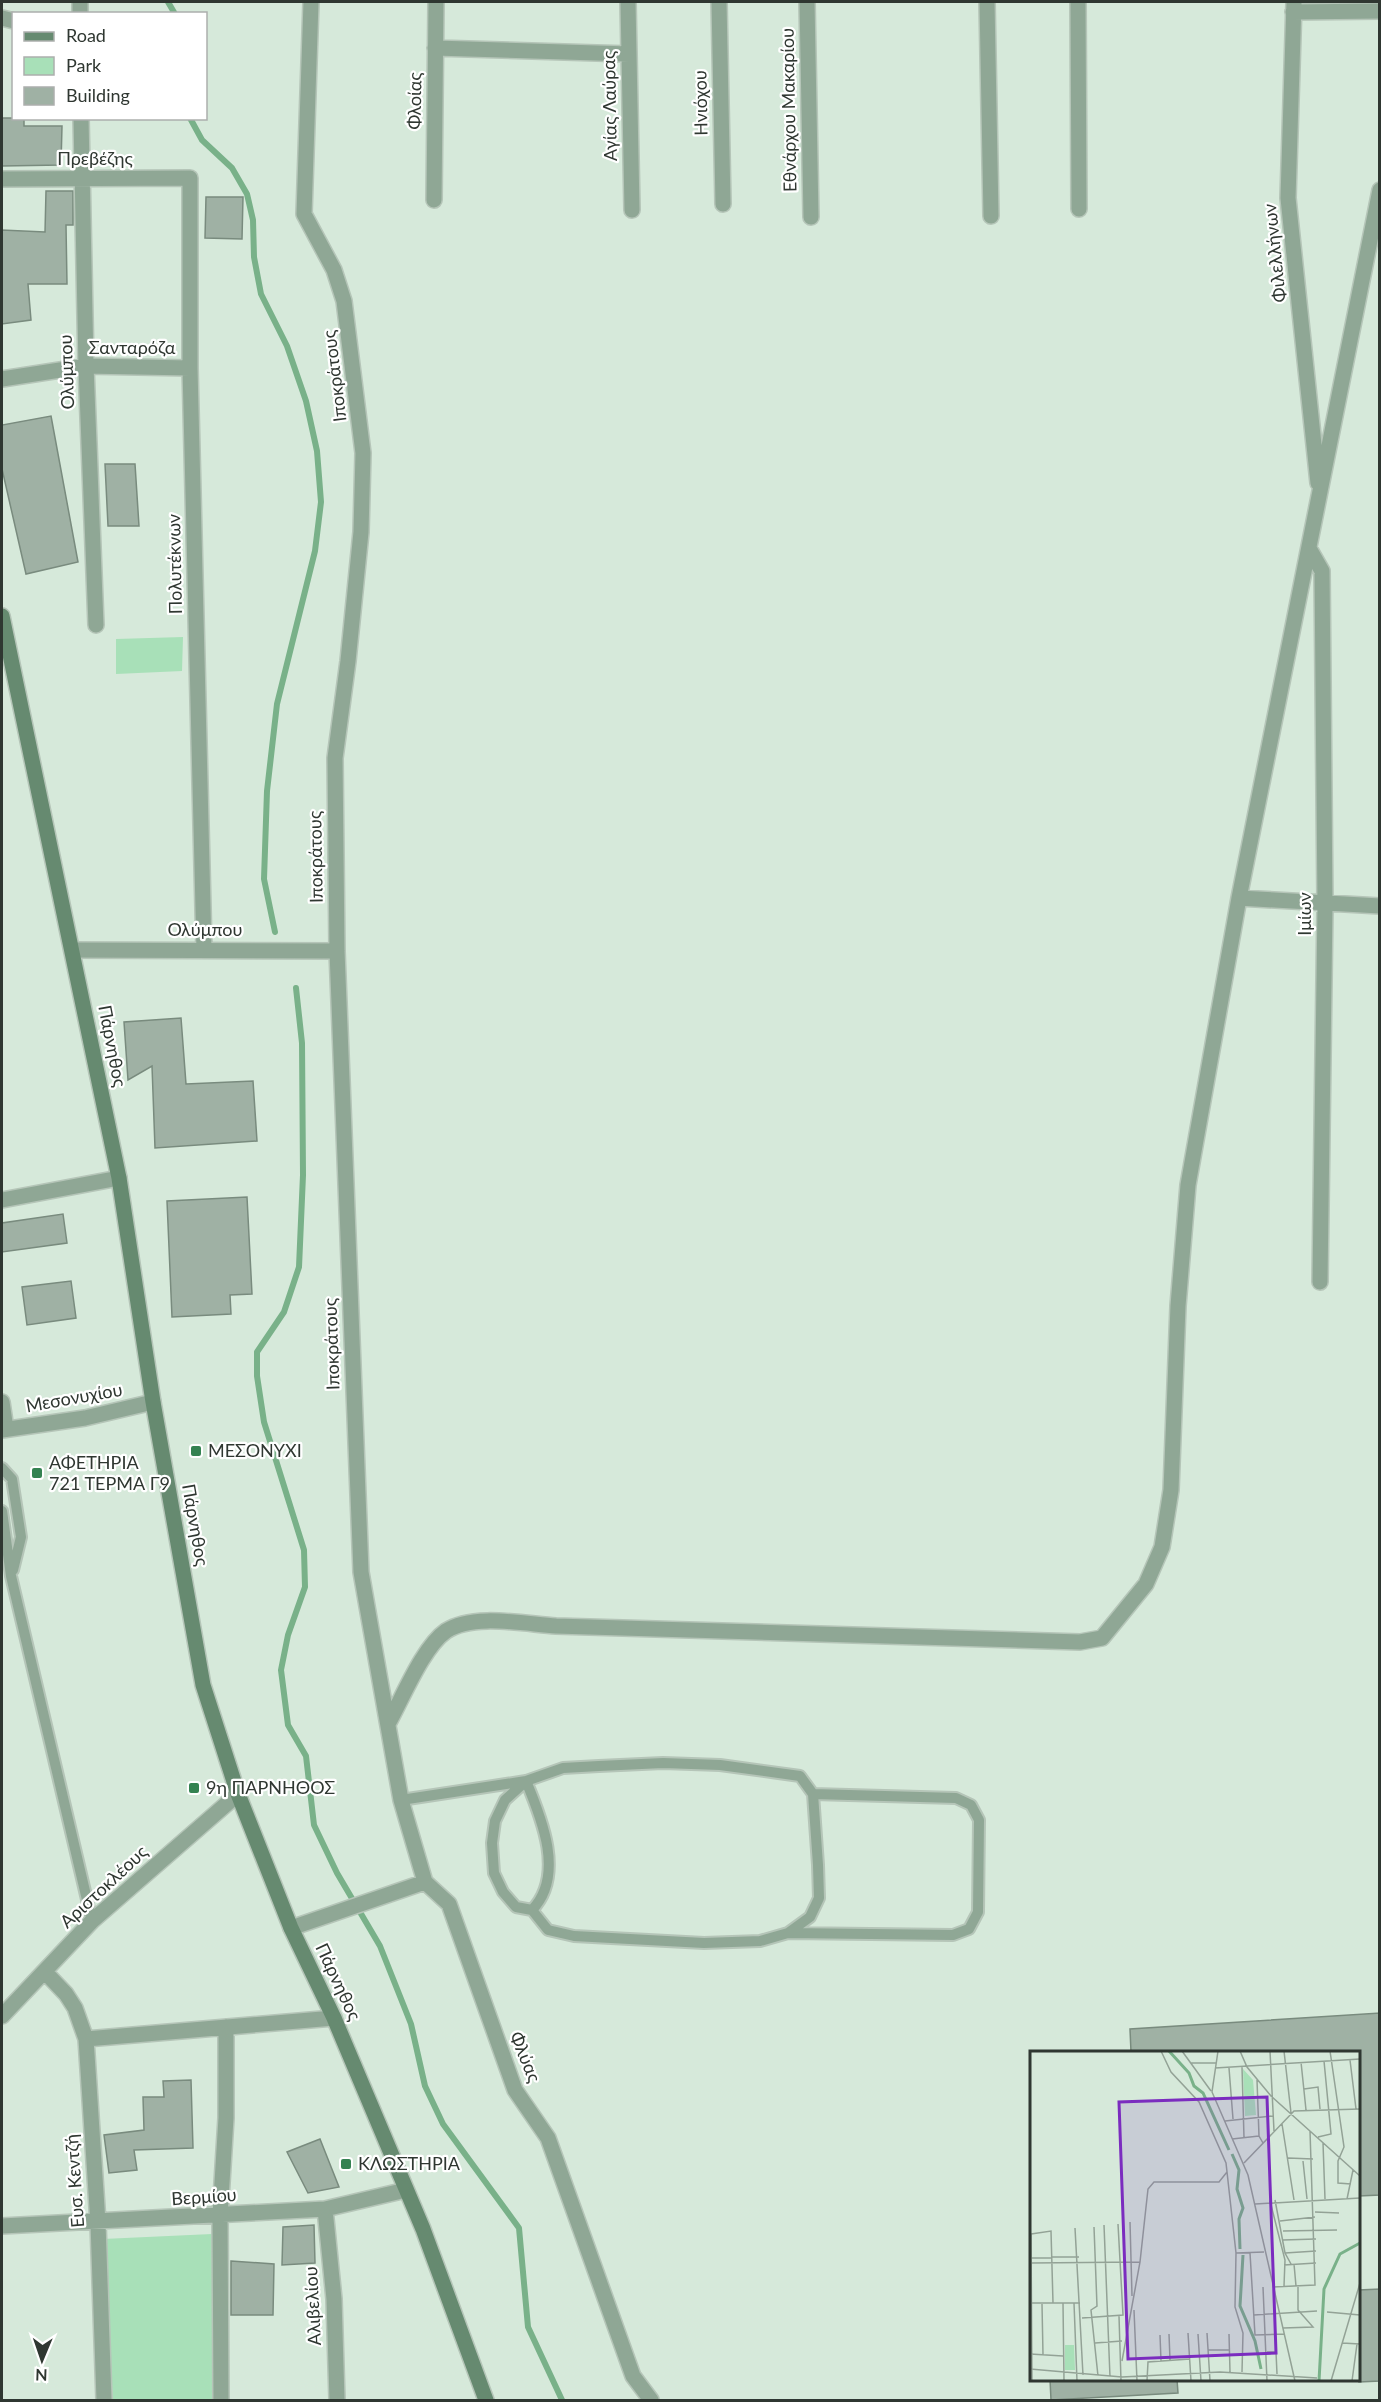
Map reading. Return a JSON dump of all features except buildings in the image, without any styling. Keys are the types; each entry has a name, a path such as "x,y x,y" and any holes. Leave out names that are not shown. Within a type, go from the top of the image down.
{"main road":[{"name":"Πάρνηθος","path":"2,618 119,1178 153,1402 203,1684 238,1794 291,1928 334,2018 406,2190 486,2400"}],"street":[{"name":"Ιποκράτους","path":"311,2 304,214 334,270 344,301 363,453 360,544 335,758 337,951 361,1572 389,1722"},
{"name":"Φλοίας","path":"434,200 436,2"},
{"name":"Αγίας Λαύρας","path":"628,2 632,210"},
{"name":"Ηνιόχου","path":"718,2 723,204"},
{"name":"Εθνάρχου Μακαρίου","path":"807,2 811,217"},
{"path":"987,2 991,216"},
{"path":"1078,2 1079,209"},
{"path":"1293,7 1380,11"},
{"name":"Φιλελλήνων","path":"1293,7 1288,198 1320,500"},
{"path":"435,48 628,54"},
{"name":"Ολύμπου","path":"81,120 86,366 96,625"},
{"name":"Πρεβέζης","path":"2,179 190,178"},
{"name":"Πολυτέκνων","path":"190,178 190,368 204,950"},
{"path":"291,1928 425,1882 401,1800 389,1722 429,1649 445,1632 483,1622 1080,1642 1102,1638 1146,1584 1162,1547 1171,1490 1178,1306 1188,1185 1239,898 1380,190"},
{"name":"Σανταρόζα","path":"2,379 86,366 190,368"},
{"name":"Ιμίων","path":"1310,550 1322,571 1325,905 1320,1282"},
{"path":"1239,898 1325,905 1380,906"},
{"name":"Ολύμπου","path":"73,950 337,951"},
{"path":"2,1200 119,1178"},
{"path":"2,1402 4,1429"},
{"name":"Μεσονυχίου","path":"4,1429 86,1418 153,1402"},
{"name":"Αριστοκλέους","path":"2,2016 92,1921 238,1794"},
{"name":"Φλύας","path":"425,1882 449,1904 515,2090 548,2138 633,2376 651,2400"},
{"name":"Ευσ. Κεντζή","path":"45,1972 66,1994 75,2008 86,2039 98,2223 104,2400"},
{"path":"86,2039 334,2018"},
{"path":"221,2400 220,2215 226,2118 226,2027"},
{"name":"Βερμίου","path":"2,2226 98,2223 325,2209 406,2190"},
{"name":"Αλιβελίου","path":"325,2209 334,2299 337,2400"}],"lane":[{"path":"2,1468 12,1479 21,1537 11,1576"},
{"path":"2,1511 11,1576 92,1921"},
{"path":"2,1566 11,1576"},
{"path":"401,1800 526,1781 563,1768 663,1763 720,1765 800,1776 813,1794 819,1898 810,1917 788,1933"},
{"path":"526,1781 505,1800 495,1821 492,1843 494,1873 503,1892 516,1907 532,1910 548,1930 574,1936 704,1943 760,1941 788,1933 953,1935 969,1929 978,1912 979,1820 971,1805 956,1798 813,1794"},
{"path":"526,1781 546,1837 548,1860 546,1892 532,1910"}],"green space":[{"path":"183,637 182,671 116,674 116,639"},
{"path":"212,2234 212,2400 113,2400 103,2239"}],"waterway":[{"path":"168,2 174,12"},
{"path":"191,120 202,140 232,168 247,194 253,220 254,257 261,294 287,346 306,401 317,451 321,502 315,551 277,704 267,791 264,879 275,932"},
{"path":"296,988 302,1043 303,1175 299,1267 284,1312 257,1352 257,1376 264,1422 304,1550 305,1587 288,1635 281,1670 288,1725 306,1756 314,1825 337,1873 380,1946 411,2024 425,2086 443,2124 519,2228 528,2327 562,2400"}],"place":[{"name":"ΜΕΣΟΝΥΧΙ","path":"196,1451"},
{"name":"ΑΦΕΤΗΡΙΑ 721 ΤΕΡΜΑ Γ9","path":"37,1473"},
{"name":"9η ΠΑΡΝΗΘΟΣ","path":"194,1788"},
{"name":"ΚΛΩΣΤΗΡΙΑ","path":"346,2164"}]}
